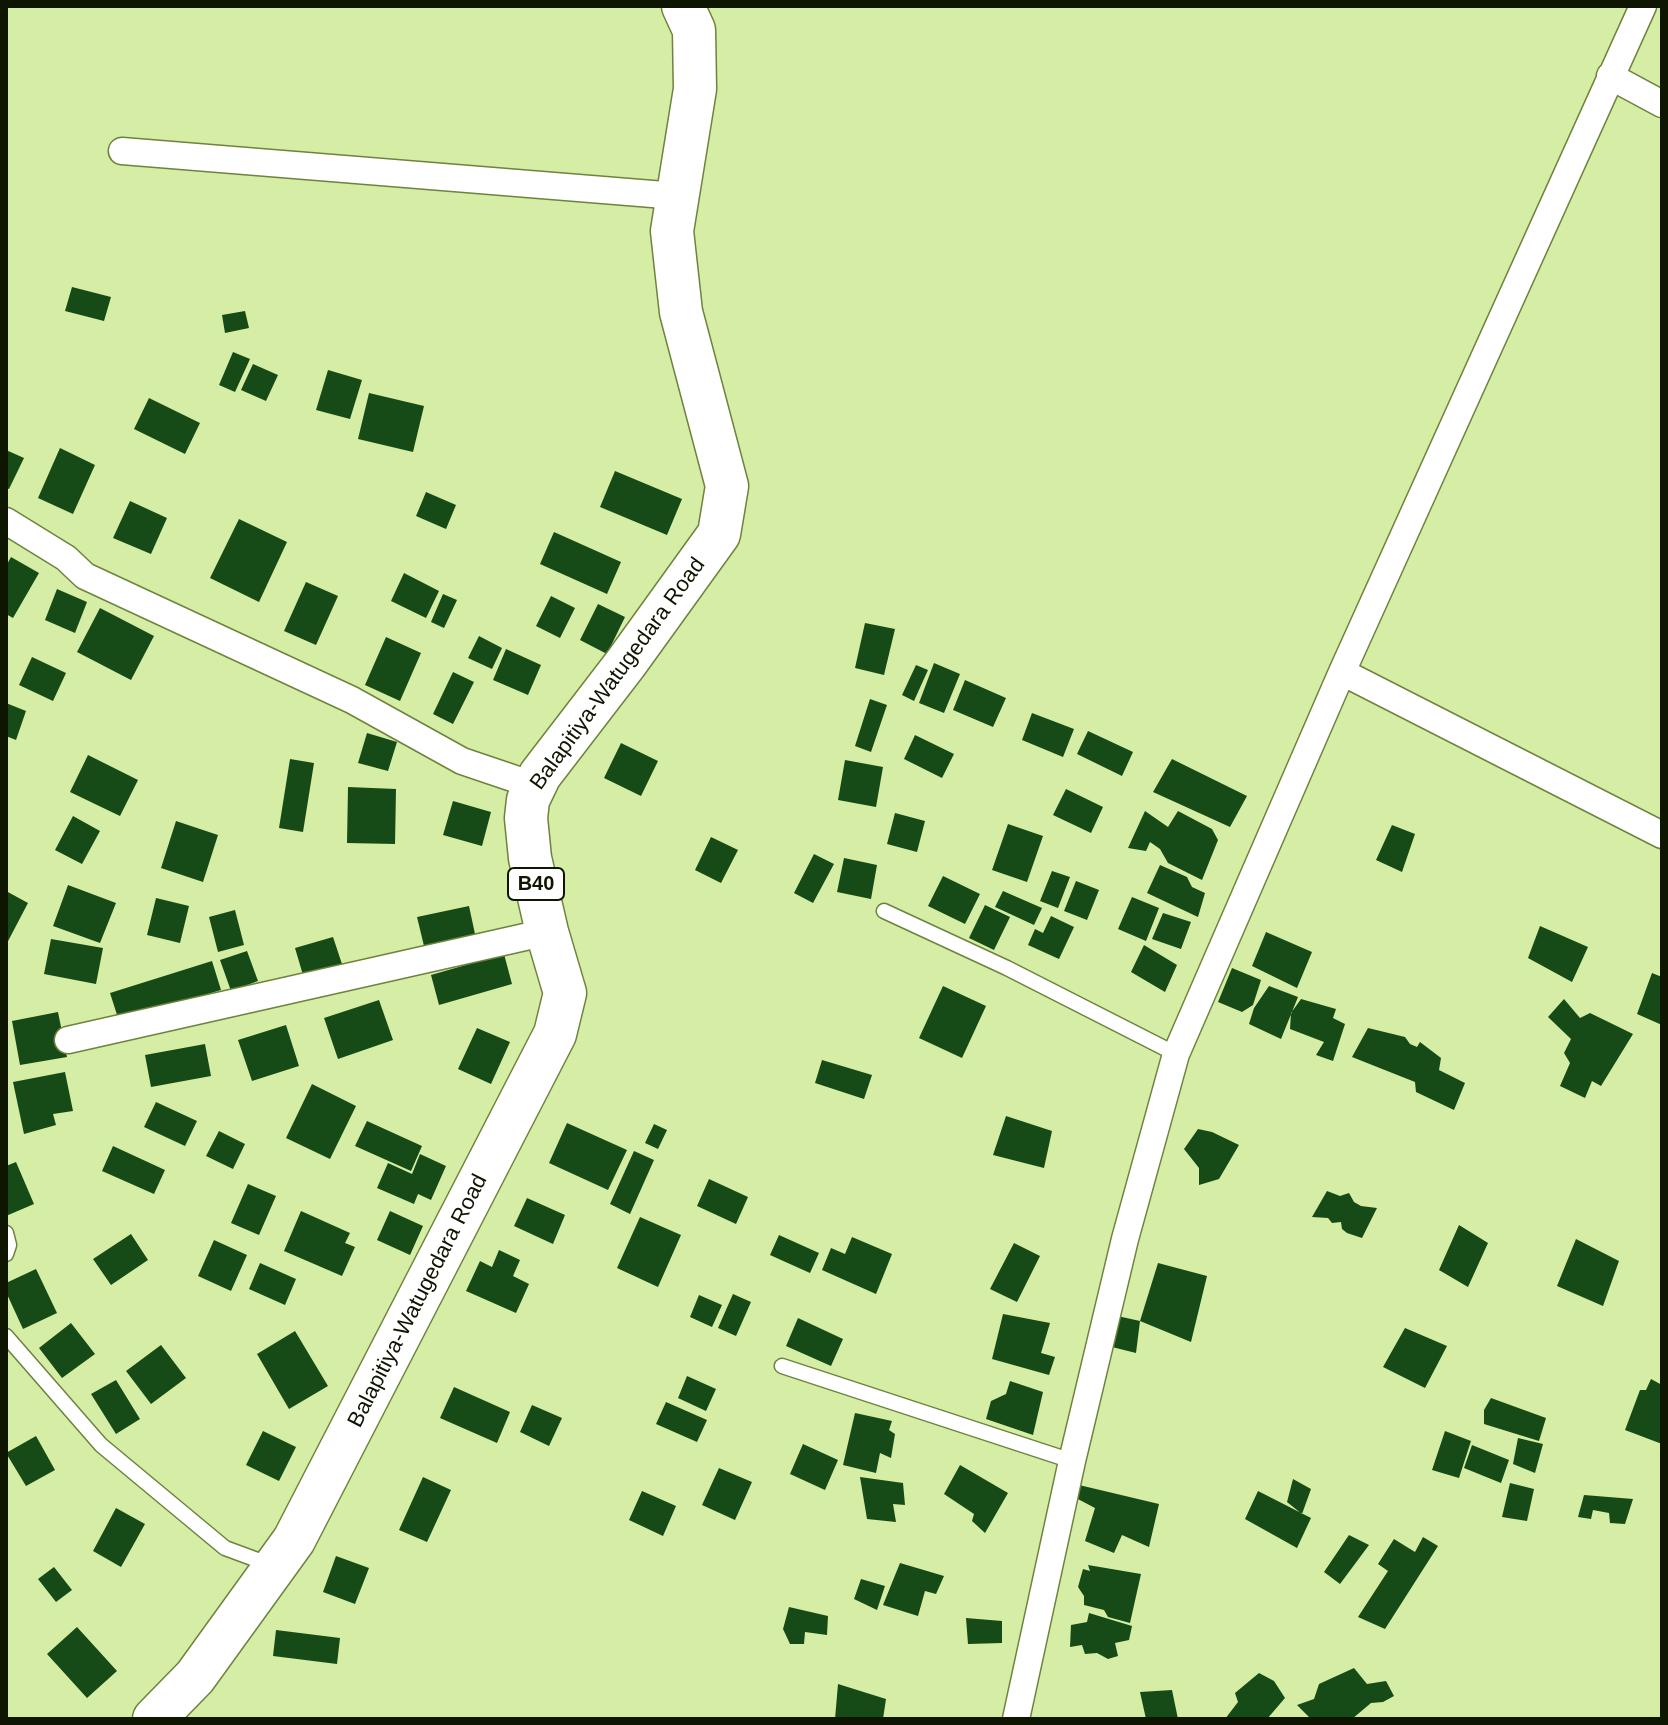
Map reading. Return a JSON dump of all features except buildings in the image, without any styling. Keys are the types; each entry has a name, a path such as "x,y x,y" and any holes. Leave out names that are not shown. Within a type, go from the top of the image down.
{"main road":[{"name":"Balapitiya-Watugedara Road","path":"154,1719 195,1677 294,1540 555,1034 565,993 530,858 526,818 533,785 719,534 727,486 681,312 672,231 695,89 694,30 683,6"}],"street":[{"path":"1016,1719 1072,1461 1125,1239 1176,1054 1342,672 1642,6"},
{"path":"1610,76 1662,104"},
{"path":"122,151 677,196"},
{"path":"6,521 66,558 85,576 352,700 462,761 533,785"},
{"path":"1342,672 1662,835"},
{"path":"68,1040 547,932"}],"lane":[{"path":"884,911 1007,968 1176,1054"},
{"path":"6,1233 9,1245 6,1254"},
{"path":"6,1336 101,1445 225,1548 275,1566"},
{"path":"782,1366 1072,1461"}]}
